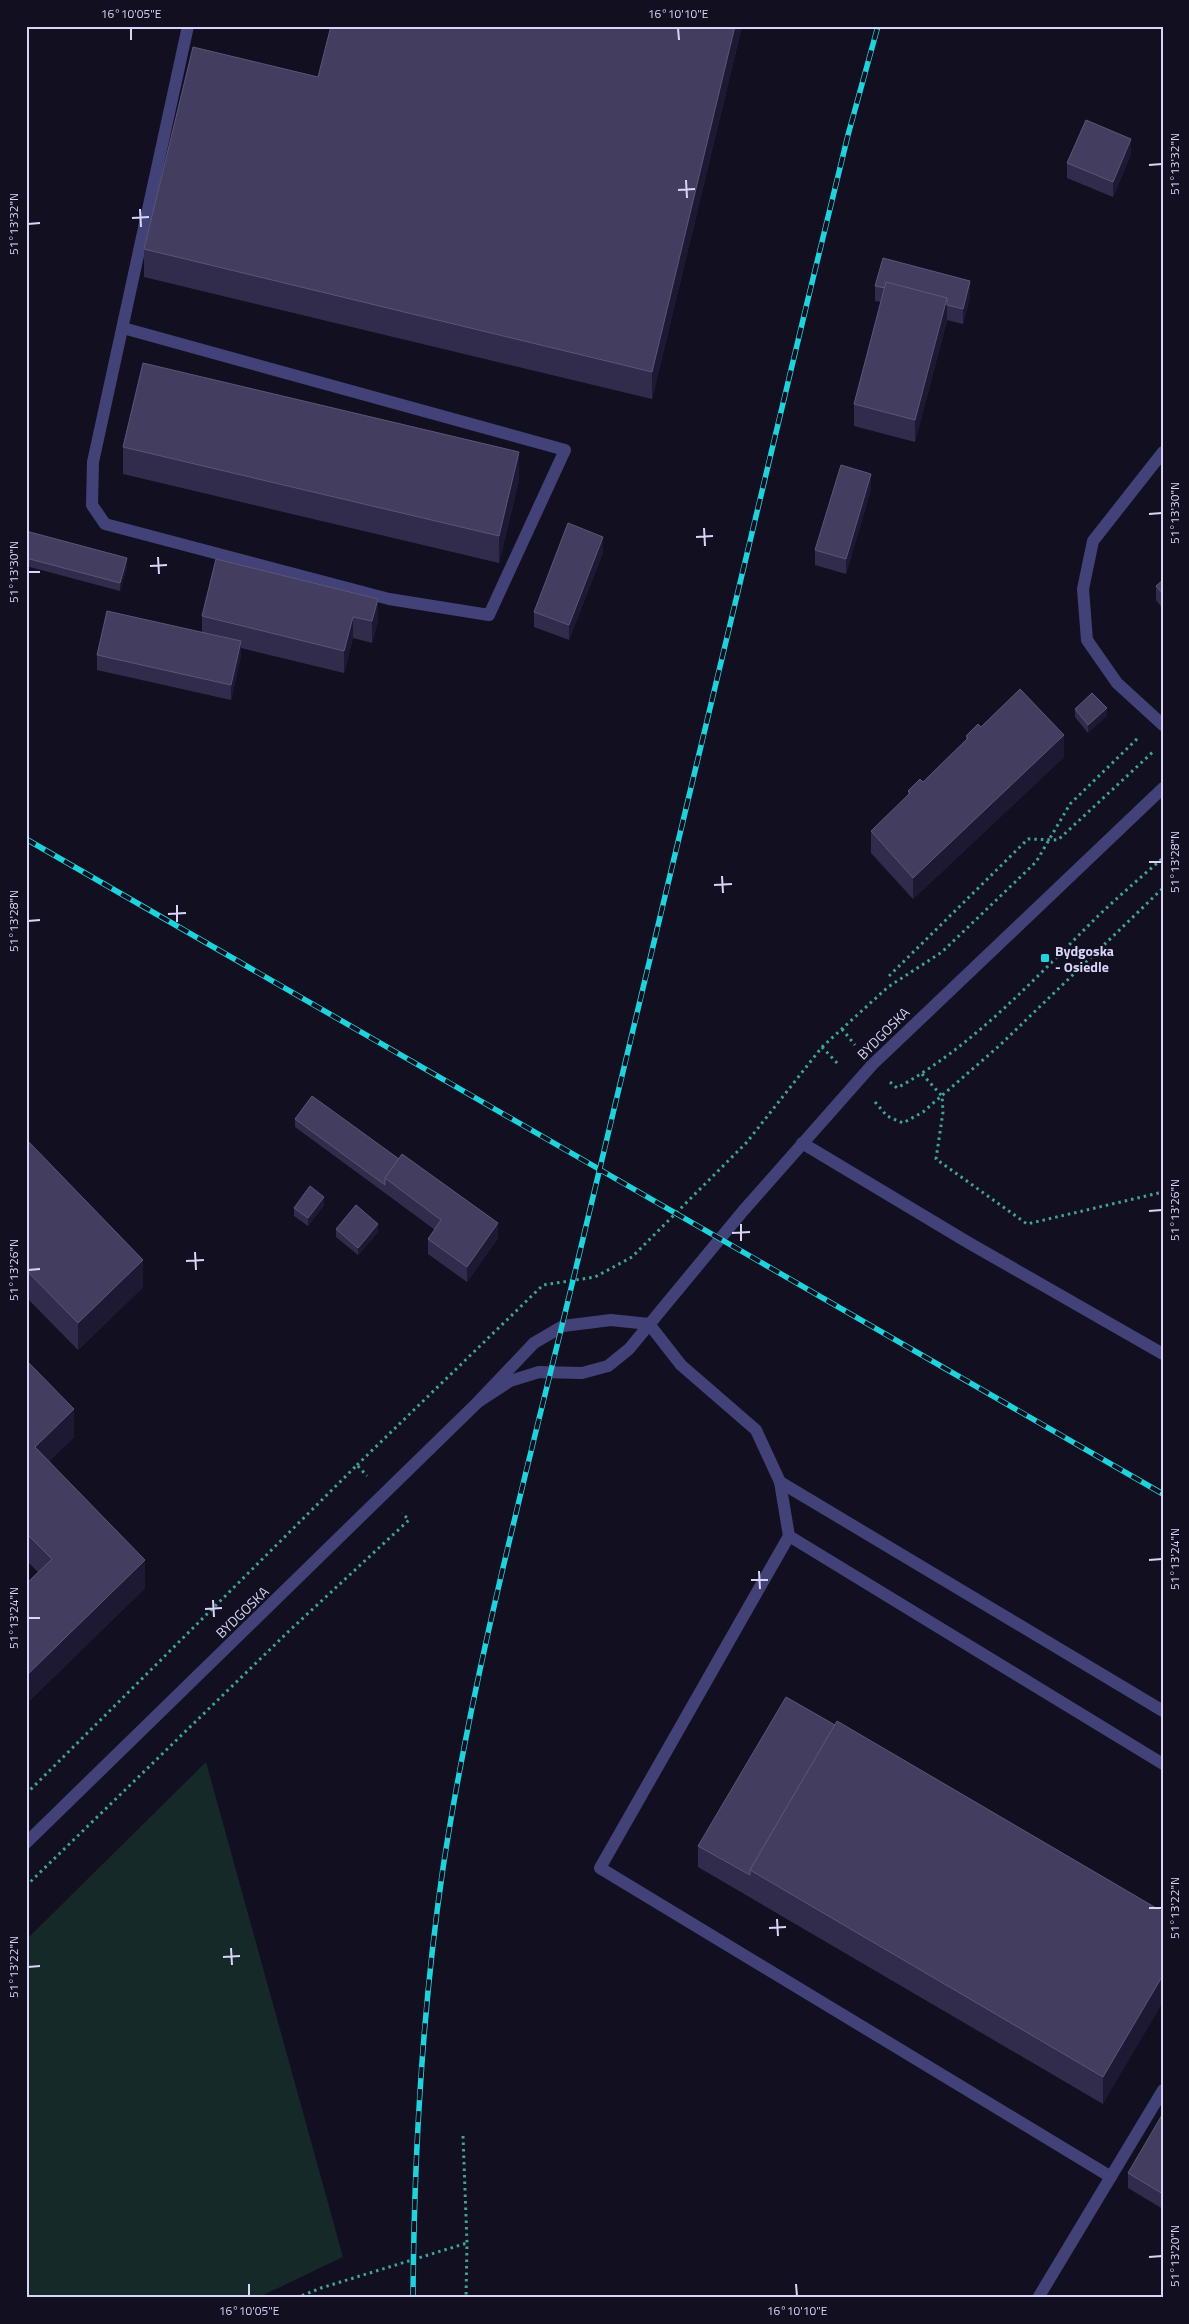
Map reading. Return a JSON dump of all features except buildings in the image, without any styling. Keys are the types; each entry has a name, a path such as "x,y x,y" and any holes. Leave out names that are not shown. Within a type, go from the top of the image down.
{"street":[{"path":"123,328 565,450 489,615 389,599 105,524 92,505 93,462 188,26"},
{"path":"1160,723 1117,684 1087,640 1083,589 1093,541 1163,452"},
{"name":"BYDGOSKA","path":"478,1402 510,1381 539,1372 582,1373 608,1366 629,1349 802,1143 872,1065 1163,788"},
{"path":"802,1143 969,1243 1163,1354"},
{"name":"BYDGOSKA","path":"26,1843 478,1402 534,1343 562,1326 612,1320 649,1324"},
{"path":"649,1324 681,1365 756,1430 780,1482 790,1536 600,1868 1111,2177"},
{"path":"780,1482 1163,1712"},
{"path":"790,1536 1163,1764"},
{"path":"1038,2298 1163,2090"}],"path":[{"path":"357,1465 543,1285 595,1277 632,1257 747,1142 822,1047 888,987 942,952 1036,862 1070,804 1160,723"},
{"path":"889,976 1028,839 1058,840 1156,750"},
{"path":"842,1029 872,1065 897,1088 922,1074 1002,1012 1099,915 1163,858"},
{"path":"822,1047 887,1116 903,1123 923,1112 1000,1046 1163,888"},
{"path":"922,1074 942,1096 943,1112 936,1159 1027,1224 1163,1192"},
{"path":"463,2136 467,2243 466,2298"},
{"path":"296,2298 321,2288 467,2243"}],"green space":[{"path":"206,1762 343,2257 257,2298 26,2298 26,1940"}],"railway":[{"path":"413,2298 417,2136 430,1975 443,1868 471,1712 506,1556 808,299 848,135 878,26"},
{"path":"26,839 1163,1494"}],"place":[{"name":"Bydgoska - Osiedle","path":"1045,958"}]}
